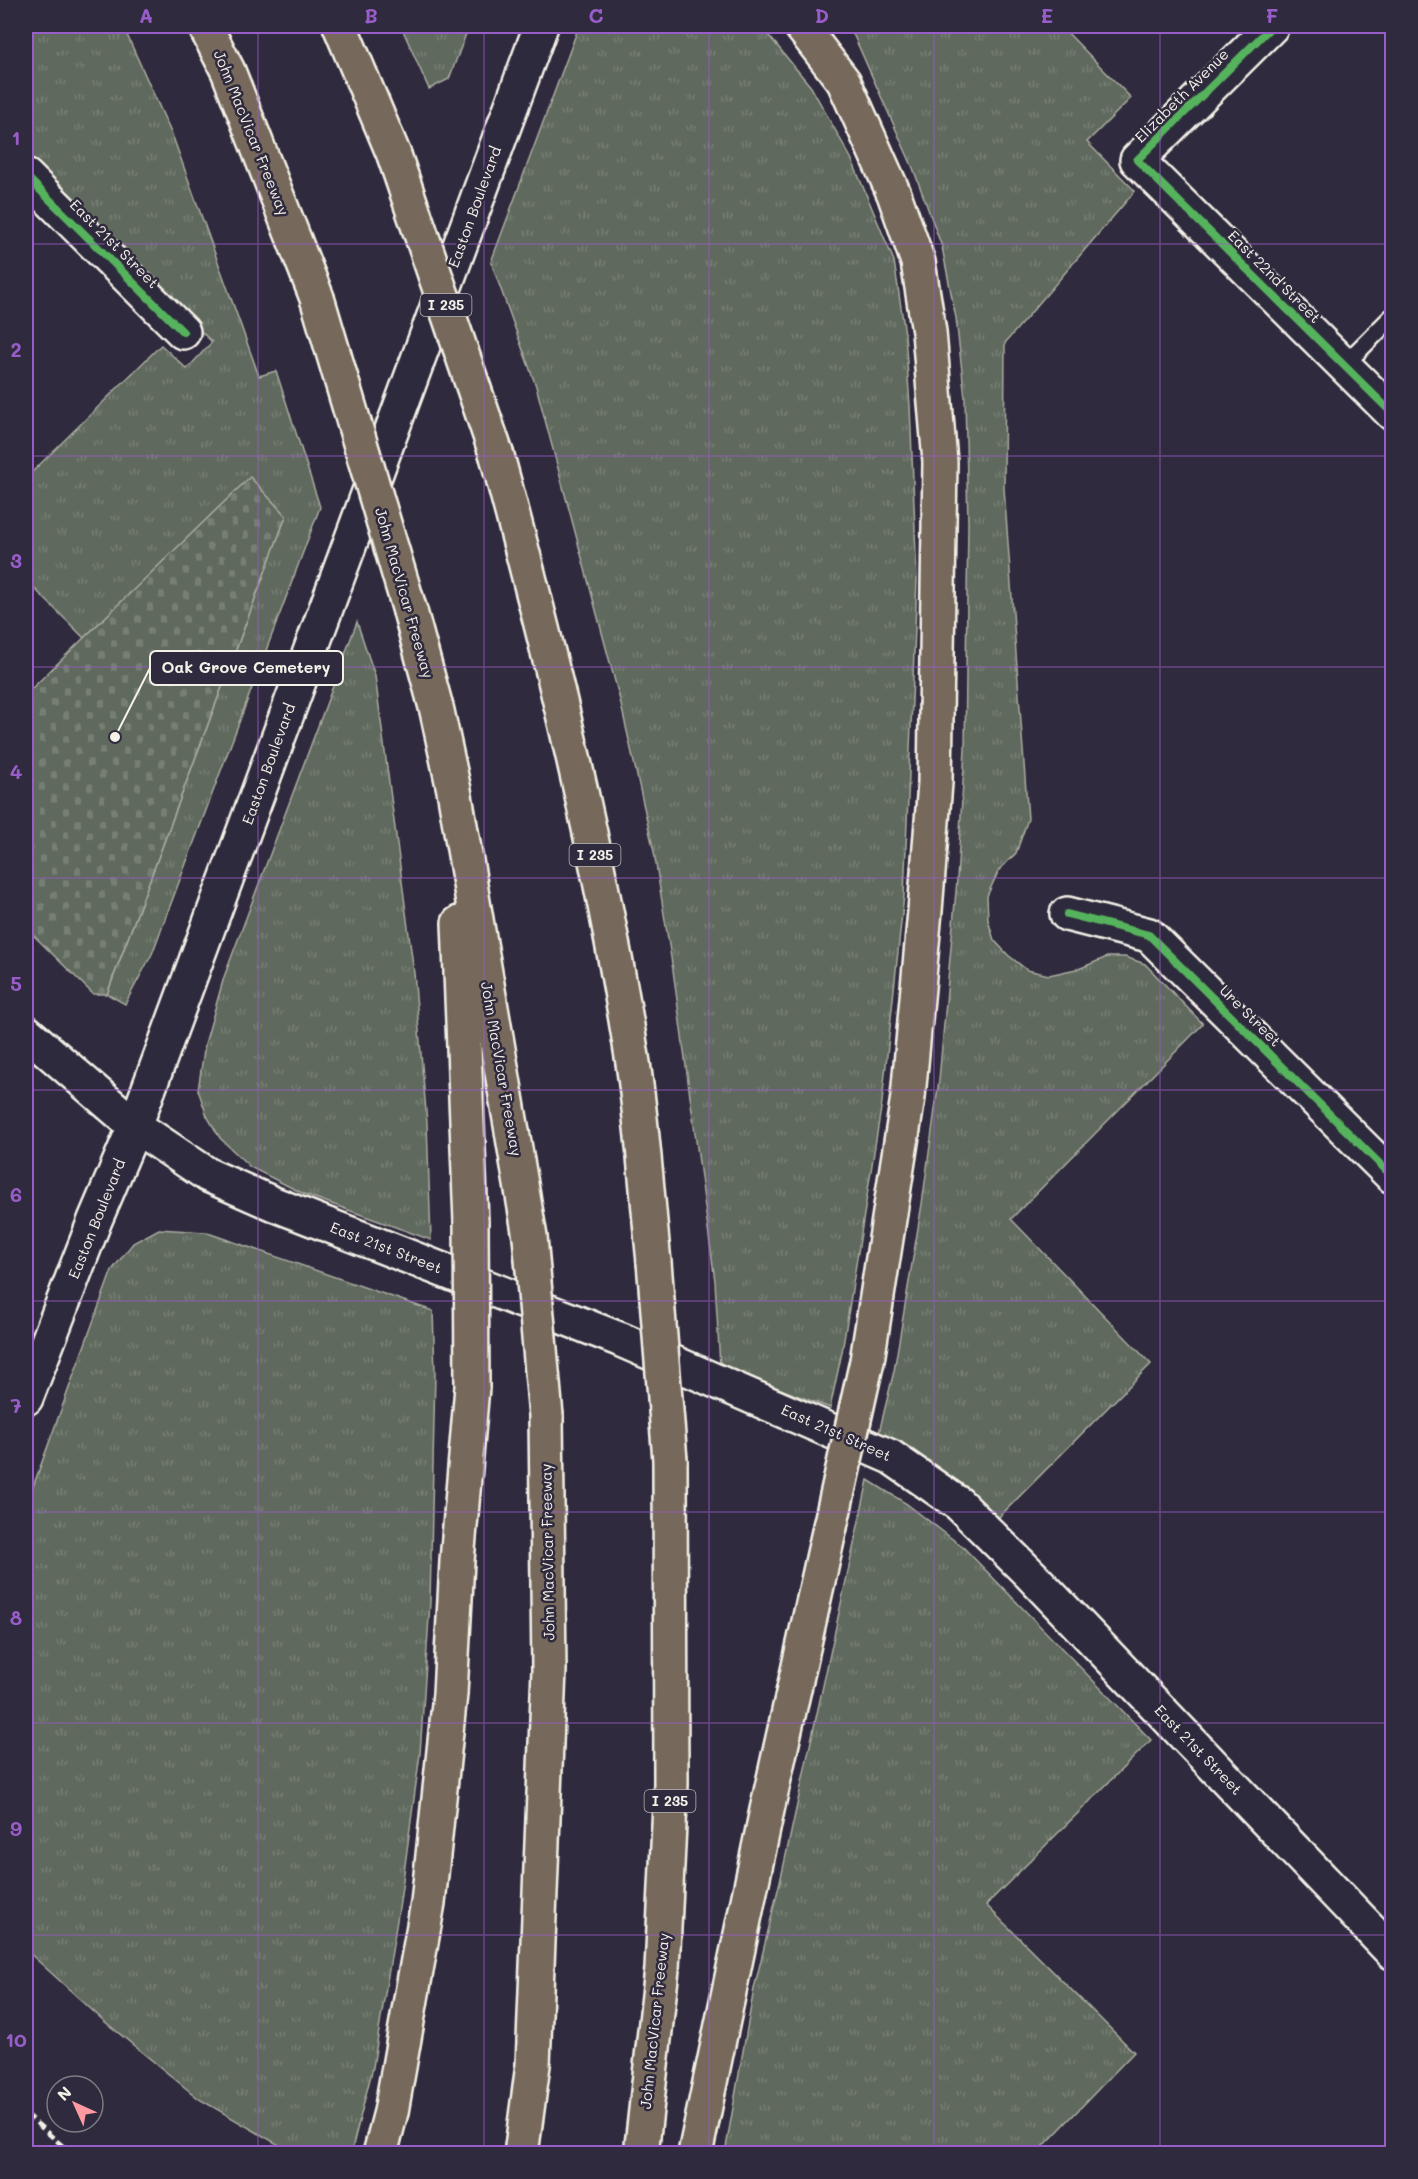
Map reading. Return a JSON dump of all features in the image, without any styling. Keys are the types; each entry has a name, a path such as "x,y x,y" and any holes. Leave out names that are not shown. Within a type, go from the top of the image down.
{"highway":[{"name":"John MacVicar Freeway","path":"205,26 228,71 317,298 410,610 437,711 454,790 530,1238 546,1416 549,1670 533,2065 521,2154"},
{"name":"John MacVicar Freeway","path":"340,26 394,155 497,456 539,611 596,860 633,1065 654,1262 670,1460 671,1784 662,1969 642,2147"},
{"path":"695,2154 762,1833 867,1361 908,1097 935,783 940,462 929,332 918,262 894,195 844,82 801,26"},
{"path":"380,2154 391,2112 428,1903 450,1694 457,1561 472,1388 471,1222 454,790"}],"main road":[{"name":"Easton Boulevard","path":"26,1398 95,1220 135,1126 541,26"},
{"name":"Elizabeth Avenue","path":"1137,160 1272,26"},
{"name":"East 22nd Street","path":"1137,160 1392,413"},
{"name":"East 21st Street","path":"26,176 183,332"},
{"name":"Ure Street","path":"1067,914 1149,935 1392,1176"},
{"name":"East 21st Street","path":"26,1032 135,1126 208,1175 274,1204 619,1339 891,1457 959,1504 1031,1575 1392,1952"}],"lane":[{"path":"1344,365 1392,317"}],"green space":[{"path":"26,26 123,26 173,137 259,376 276,371 320,507 152,954 125,1004 107,994 286,516 250,478 84,638 26,580 26,478 161,345 187,369 212,342 26,159"},
{"path":"401,26 469,26 449,79 429,89"},
{"path":"579,26 761,26 811,87 851,158 894,261 905,334 917,580 904,895 882,1102 842,1352 830,1408 720,1366 715,1281 673,970 654,852 620,700 536,386 491,262"},
{"path":"845,26 1061,26 1131,98 1087,142 1135,191 1005,343 1004,488 1028,819 1016,853 999,870 987,896 988,920 994,940 1027,970 1049,975 1081,968 1107,957 1125,957 1145,964 1203,1024 1011,1219 1151,1364 996,1520 878,1437 894,1371 922,1204 939,1080 957,880 965,750 968,522 965,398 956,318 942,247 913,168 854,36"},
{"path":"250,477 286,516 107,994 93,994 26,928 26,694"},
{"path":"357,622 375,676 414,973 427,1123 431,1240 304,1194 250,1167 220,1138 207,1116 198,1090 205,1044 224,977"},
{"path":"159,1229 205,1232 433,1311 435,1373 430,1602 420,1754 400,1902 373,2067 351,2153 293,2153 199,2099 104,2021 26,1950 26,1506 112,1270 133,1243"},
{"path":"868,1480 907,1504 964,1548 1151,1740 986,1905 1134,2052 1037,2153 725,2153 754,1989 783,1869"}],"railway":[{"path":"26,2114 72,2154"}],"cycle path":[{"path":"1272,26 1137,160 1392,413"},
{"path":"26,176 183,332"},
{"path":"1067,914 1149,935 1392,1176"}],"place":[{"name":"Oak Grove Cemetery","path":"115,737"}]}
